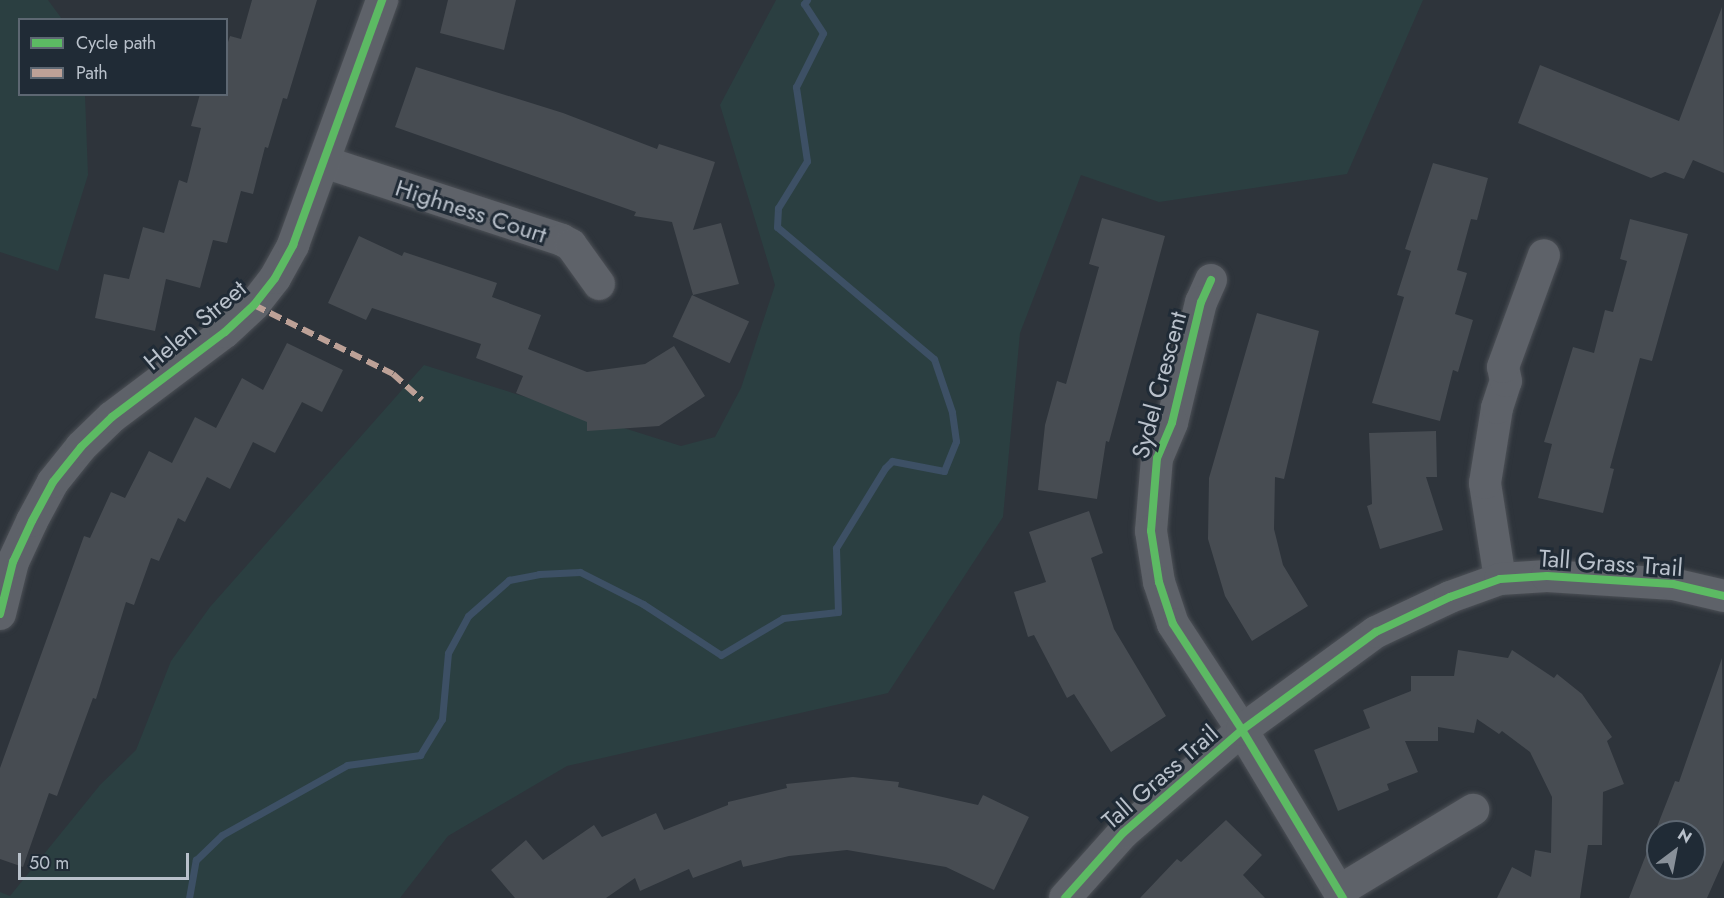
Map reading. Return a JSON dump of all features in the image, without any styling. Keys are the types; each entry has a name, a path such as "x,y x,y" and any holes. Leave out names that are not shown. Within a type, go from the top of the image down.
{"street":[{"name":"Helen Street","path":"0,614 13,562 53,482 81,447 112,417 189,362 254,305 275,278 293,245 382,0"},
{"name":"Highness Court","path":"324,162 562,240 571,245 599,284"},
{"path":"1500,579 1485,483 1497,408 1506,381 1503,367 1544,255"},
{"name":"Sydel Crescent","path":"1211,280 1201,303 1172,423 1157,458 1151,531 1159,582 1173,624 1242,730 1341,894"},
{"name":"Tall Grass Trail","path":"1065,898 1123,833 1242,730 1376,632 1450,597 1500,579 1624,579 1673,584 1724,596"},
{"path":"1341,894 1473,810"}],"green space":[{"path":"0,0 48,0 61,18 18,18 18,96 85,96 88,175 58,271 0,252"},
{"path":"776,0 1423,0 1347,174 1159,202 1081,175 1020,333 1003,517 888,693 567,766 448,836 400,898 0,898 0,892 10,896 100,785 136,750 171,661 210,607 424,365 681,446 715,437 741,388 775,285 720,105"}],"building":[{"path":"252,0 317,0 287,99 283,98 268,148 265,147 253,194 241,191 227,243 213,240 200,288 166,279 155,331 95,318 104,274 129,279 143,227 164,233 179,180 187,183 201,128 191,126 199,96 228,96 228,42 230,36 241,39"},
{"path":"448,0 516,0 504,50 440,33"},
{"path":"1722,7 1724,173 1693,160 1684,179 1665,172 1651,178 1518,123 1540,65 1679,121"},
{"path":"416,67 563,113 657,149 659,144 715,162 693,230 721,223 739,284 693,295 672,222 634,216 636,212 395,127"},
{"path":"1433,163 1488,178 1477,220 1471,219 1457,270 1467,273 1455,314 1473,320 1458,372 1453,370 1440,421 1372,403 1404,297 1397,295 1411,251 1405,249"},
{"path":"1102,218 1165,236 1109,442 1106,441 1097,499 1038,490 1045,425 1057,381 1066,384 1099,267 1089,264"},
{"path":"1630,219 1688,234 1652,361 1640,358 1610,468 1614,469 1603,513 1538,498 1552,444 1544,442 1573,347 1594,353 1605,310 1613,312 1627,261 1620,259"},
{"path":"359,236 402,256 404,252 497,283 492,297 541,315 528,349 587,372 645,364 674,346 705,396 659,426 587,431 587,422 516,393 523,376 476,358 481,344 372,308 366,320 328,303"},
{"path":"692,295 749,322 730,363 673,337"},
{"path":"1257,313 1319,331 1284,479 1275,477 1274,529 1283,565 1308,606 1252,641 1225,596 1208,539 1209,478"},
{"path":"287,343 343,370 322,412 302,402 275,453 253,442 230,489 207,477 185,522 178,518 159,561 151,558 134,605 126,602 96,699 93,698 57,796 49,793 23,867 0,859 0,768 84,536 90,538 111,492 125,498 149,451 172,463 195,417 216,428 242,378 263,390"},
{"path":"1436,431 1437,477 1426,477 1443,530 1380,549 1367,506 1372,504 1369,433"},
{"path":"1089,511 1103,553 1091,558 1114,629 1166,716 1111,752 1074,694 1067,698 1034,635 1028,637 1014,592 1046,582 1029,532"},
{"path":"1458,650 1508,658 1512,650 1554,678 1557,674 1582,694 1612,737 1607,741 1624,784 1603,792 1602,845 1588,845 1580,898 1497,898 1512,867 1531,877 1535,850 1551,853 1552,797 1530,752 1502,731 1499,734 1477,719 1474,733 1438,727 1438,741 1405,741 1418,772 1387,784 1389,790 1338,811 1314,750 1370,728 1363,710 1411,691 1411,676 1454,676"},
{"path":"1722,658 1724,860 1707,898 1629,898 1646,855 1646,880 1706,880 1706,820 1660,820 1675,781 1679,782"},
{"path":"853,777 899,782 898,787 978,805 983,795 1029,817 994,890 946,867 847,850 789,856 743,867 741,860 693,878 689,869 640,891 635,878 606,898 515,898 491,870 526,840 543,860 594,825 602,837 656,813 664,830 728,805 728,802 787,788 786,784"},
{"path":"1226,820 1262,855 1243,875 1265,898 1140,898 1177,859 1181,862"}],"waterway":[{"path":"189,898 196,860 222,835 347,765 420,755 442,719 448,653 468,616 509,580 539,574 580,572 643,604 721,655 783,618 838,612 836,548 885,468 892,461 944,471 956,441 952,412 934,359 777,227 778,208 807,161 796,87 823,33 804,4 807,0"}],"marked path":[{"path":"254,305 393,374 422,400"}],"cycle path":[{"path":"0,614 13,562 32,521 53,482 81,447 112,417 225,332 254,305 275,278 293,245 382,0"},
{"path":"1211,280 1201,302 1172,423 1157,458 1151,531 1159,582 1173,624 1242,730 1343,898"},
{"path":"1065,898 1123,833 1242,730 1376,632 1450,597 1500,579 1547,576 1673,584 1724,596"}]}
